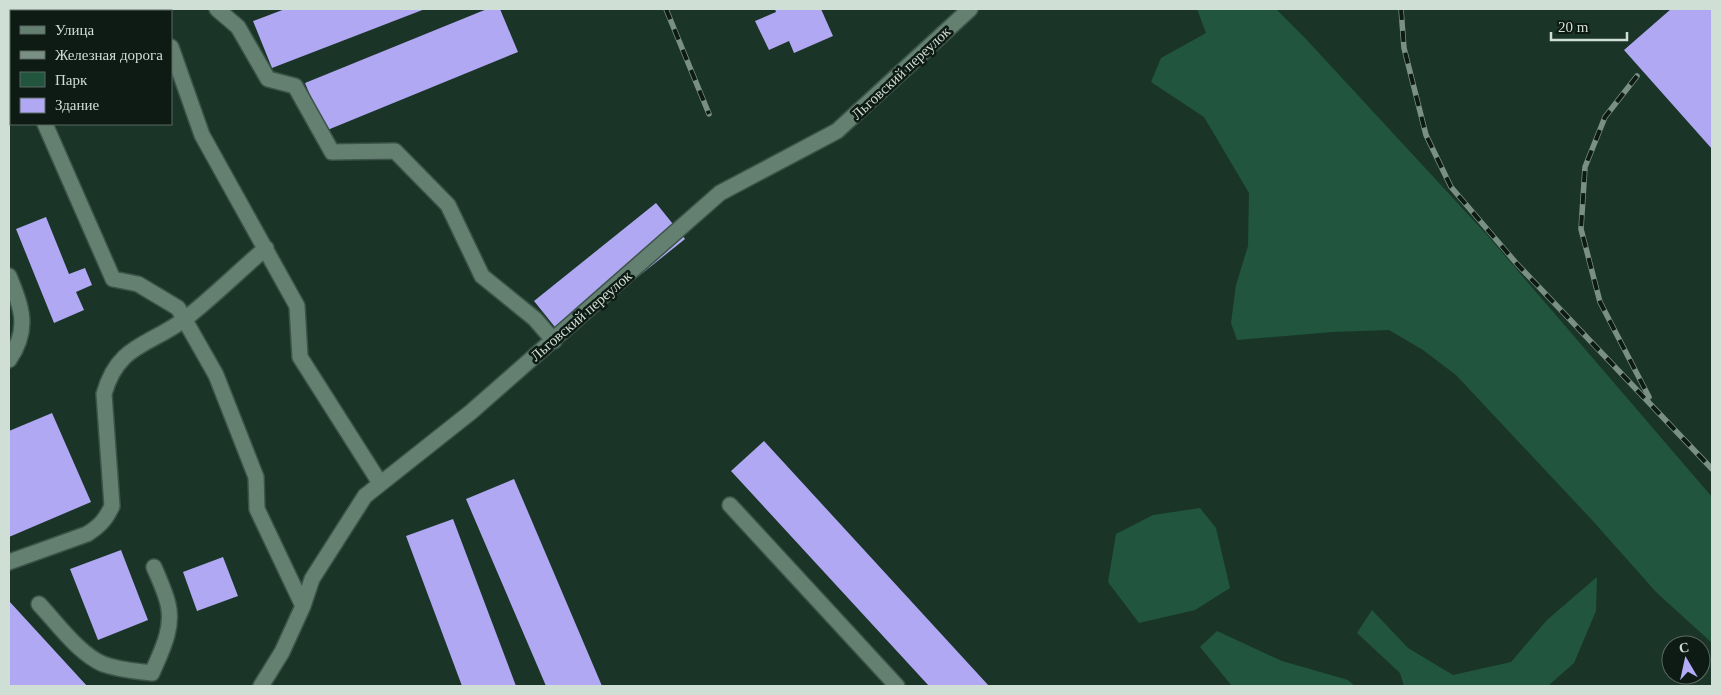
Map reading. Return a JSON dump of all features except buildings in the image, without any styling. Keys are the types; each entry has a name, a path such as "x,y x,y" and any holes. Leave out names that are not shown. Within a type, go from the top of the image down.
{"street":[{"path":"217,9 238,28 268,79 295,86 332,152 395,151 448,205 482,276 535,319 554,341"},
{"name":"Льговский переулок","path":"260,686 268,677 282,652 303,606 312,579 365,496 471,412 554,341 720,193 837,132 970,9"},
{"path":"172,50 202,135 297,306 300,357 380,483"},
{"path":"45,125 113,280 138,284 178,308 216,375 256,477 257,509 303,606"},
{"path":"9,562 87,534 99,527 112,506 104,394 108,380 116,366 130,352 184,319 266,248"},
{"path":"9,276 20,304 23,318 17,348 9,360"},
{"path":"730,505 897,686"},
{"path":"39,604 79,648 91,657 102,664 155,680 169,622 168,604 154,566"}],"green space":[{"path":"1197,9 1276,9 1488,236 1712,497 1712,643 1711,635 1703,635 1656,592 1592,520 1456,375 1423,350 1389,330 1333,332 1237,340 1231,323 1236,285 1248,246 1249,193 1204,117 1151,82 1161,58 1206,33"},
{"path":"1200,508 1216,528 1230,588 1195,610 1139,623 1108,582 1116,534 1153,515"},
{"path":"1597,577 1596,611 1574,663 1548,686 1404,686 1400,673 1357,633 1372,610 1408,648 1453,675 1511,662 1547,620"},
{"path":"1217,631 1282,661 1348,680 1355,686 1232,686 1200,647"}],"railway":[{"path":"666,9 709,114"},
{"path":"1401,9 1404,48 1426,135 1451,187 1517,264 1712,469"},
{"path":"1637,76 1605,117 1585,167 1581,229 1600,302 1649,397"}]}
